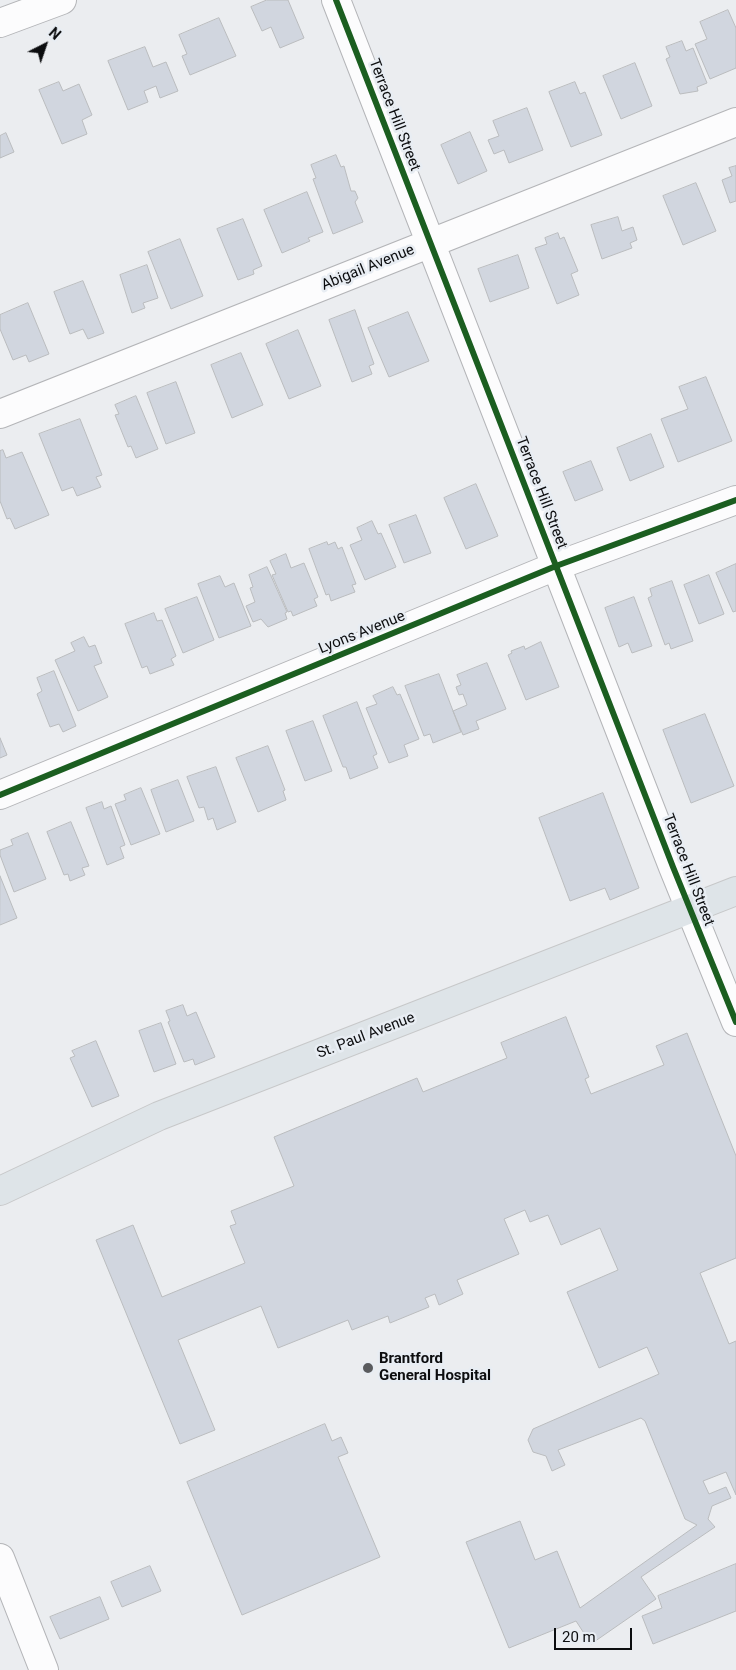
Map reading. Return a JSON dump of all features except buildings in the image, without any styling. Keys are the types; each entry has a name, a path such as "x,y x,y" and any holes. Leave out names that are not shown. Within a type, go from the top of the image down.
{"main road":[{"name":"St. Paul Avenue","path":"0,1192 159,1116 736,891"}],"street":[{"path":"0,23 62,0"},
{"name":"Terrace Hill Street","path":"336,0 690,910 736,1022"},
{"name":"Abigail Avenue","path":"0,414 736,122"},
{"name":"Lyons Avenue","path":"0,795 556,566 736,500"},
{"path":"0,1558 44,1670"}],"cycle path":[{"path":"336,0 673,867 736,1022"},
{"path":"0,795 556,566 736,500"}],"place":[{"name":"Brantford General Hospital","path":"368,1368"}]}
